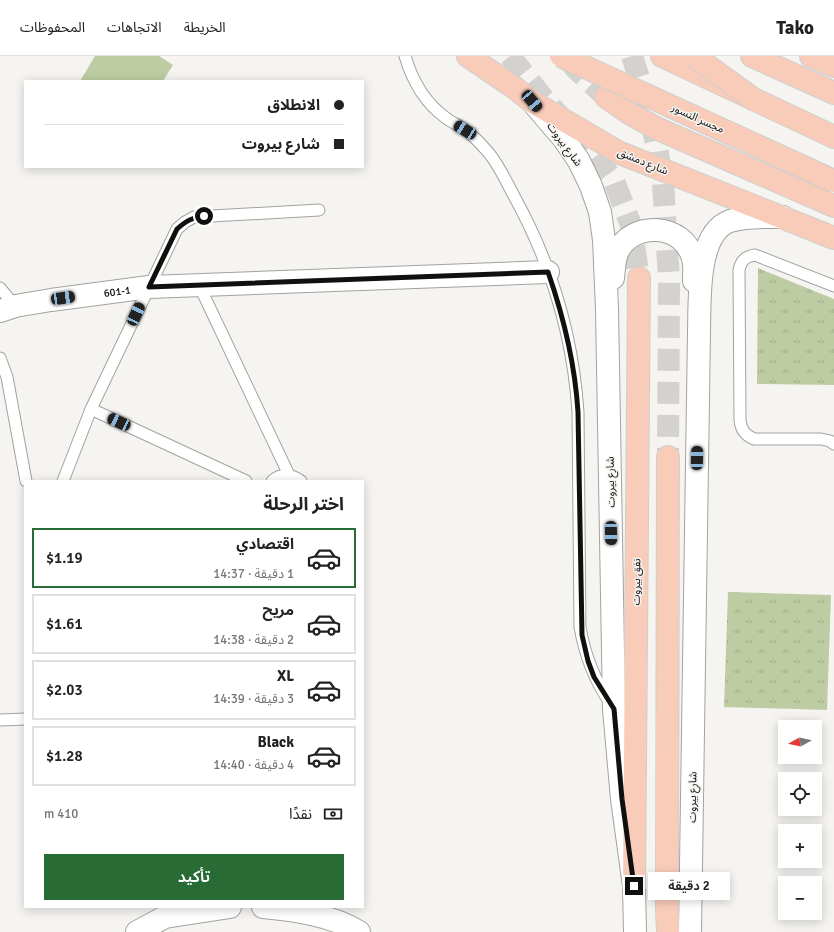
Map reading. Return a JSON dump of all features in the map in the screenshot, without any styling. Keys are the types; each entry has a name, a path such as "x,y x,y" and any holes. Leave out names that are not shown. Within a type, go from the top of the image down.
{"main road":[{"name":"شارع دمشق","path":"468,56 532,101 620,153 834,238"},
{"name":"مجسر النسور","path":"561,56 834,181"},
{"path":"662,56 834,137"},
{"path":"691,56 735,80 834,126"},
{"path":"694,56 756,101"},
{"path":"752,56 834,93"},
{"path":"811,56 834,66"},
{"path":"606,97 629,113 656,128 834,206"},
{"name":"شارع بيروت","path":"532,101 564,139 579,162 591,186 600,212 604,240 607,309 614,709 622,799 634,886 635,932"},
{"name":"شارع بيروت","path":"690,932 699,331 702,264 715,231 729,222 746,218 783,217"},
{"path":"607,309 611,295 617,253 625,242 636,233 650,230 664,230 677,236 687,246 693,258 694,311 699,331"},
{"name":"601-1","path":"8,308 86,295 149,287 548,272"},
{"name":"نفق بيروت","path":"634,886 640,278"},
{"path":"668,457 668,932"},
{"path":"137,932 165,917 224,908"},
{"path":"269,908 313,915 344,923 359,932"}],"lane":[{"path":"405,56 413,78 423,96 433,108 478,141 496,162 529,224 548,272 568,337 576,386 578,412 580,627 583,644 594,677 614,709"},
{"path":"64,480 91,409 177,229 194,217 319,210"},
{"path":"834,286 755,255 749,255 740,264 741,427 748,436 754,439 822,439 830,441 834,444"},
{"path":"199,285 289,475"},
{"path":"0,288 8,308"},
{"path":"0,358 7,377 26,480"},
{"path":"91,409 244,480"},
{"path":"274,480 282,476 289,475 299,480"},
{"path":"0,720 24,719"}],"green space":[{"path":"95,56 159,56 173,65 164,80 81,80"},
{"path":"758,268 834,299 834,385 757,384"},
{"path":"728,592 831,595 827,710 724,707"}],"tunnel":[{"path":"510,56 544,99 592,151 614,181 631,225 639,278"},
{"path":"632,56 644,94 657,147 663,183 669,279 668,457"},
{"path":"569,60 575,68 606,97"}],"route":[{"path":"204,216 194,217 177,229 149,287 548,272 556,293 568,337 576,386 578,412 580,627 583,644 594,677 614,709 622,799 634,886"}]}
